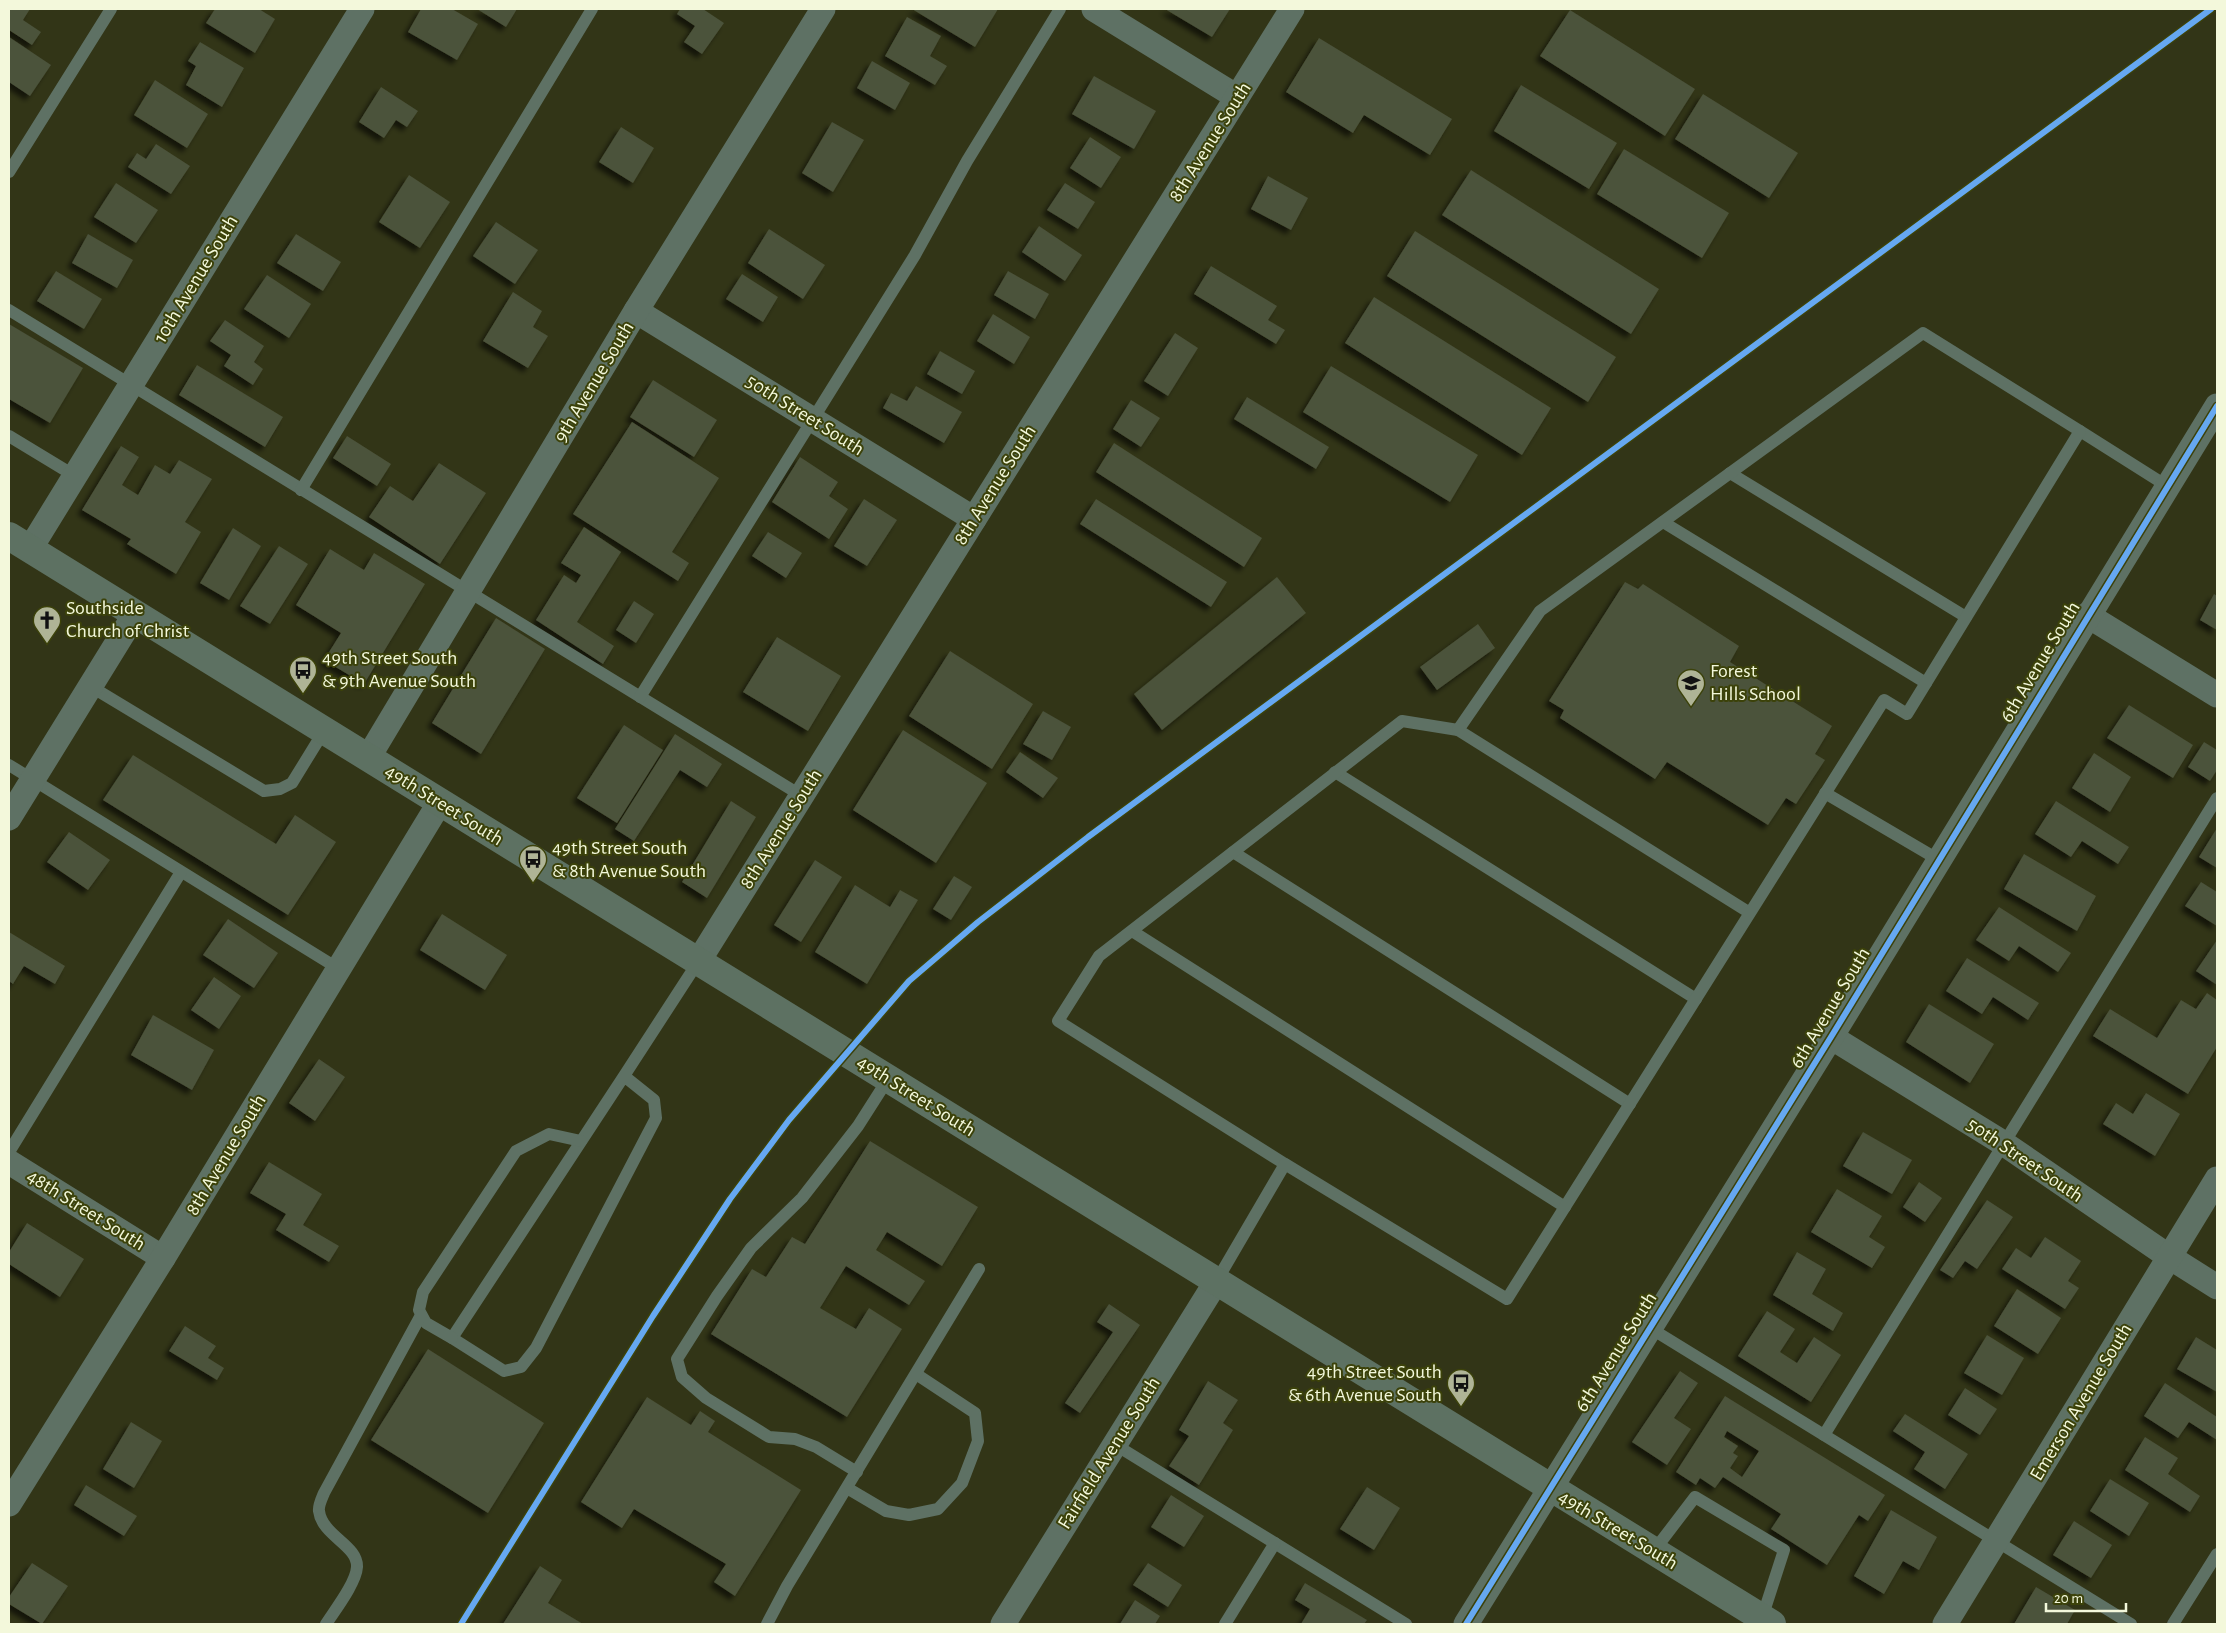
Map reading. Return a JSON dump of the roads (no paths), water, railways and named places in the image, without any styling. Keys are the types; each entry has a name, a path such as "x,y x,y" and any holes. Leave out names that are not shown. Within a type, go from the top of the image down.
{"main road":[{"name":"49th Street South","path":"20,543 1767,1621"}],"street":[{"name":"10th Avenue South","path":"20,543 75,476 362,9"},
{"name":"9th Avenue South","path":"368,758 636,311 823,9"},
{"path":"1094,9 1237,97"},
{"name":"8th Avenue South","path":"698,962 1292,9"},
{"name":"50th Street South","path":"636,311 974,519"},
{"name":"6th Avenue South","path":"1466,1624 1831,1037 2087,615 2217,406"},
{"path":"9,818 135,614"},
{"path":"2087,615 2217,696"},
{"name":"8th Avenue South","path":"9,1504 163,1258 440,802"},
{"name":"50th Street South","path":"1831,1037 2003,1143 2168,1256 2217,1287"},
{"name":"48th Street South","path":"9,1162 163,1258"},
{"name":"Emerson Avenue South","path":"1945,1624 2168,1256 2217,1179"},
{"name":"Fairfield Avenue South","path":"1003,1624 1216,1282"}],"lane":[{"path":"9,172 111,9"},
{"path":"301,490 592,9"},
{"path":"640,697 811,418 914,255 967,162 1060,9"},
{"path":"9,310 802,796"},
{"path":"1458,730 1540,611 1923,333 2167,486"},
{"path":"1750,913 1458,730 1402,721 1099,956 1058,1021 1285,1164 1507,1299 1826,793 1884,700 1907,714 2080,431"},
{"path":"9,436 75,476"},
{"path":"1730,473 1966,616"},
{"path":"1663,522 1926,684"},
{"path":"90,686 264,791 280,789 292,783 324,731"},
{"path":"9,765 338,969"},
{"path":"1335,772 1696,999"},
{"path":"1826,793 1938,860"},
{"path":"1824,1435 2217,798"},
{"path":"1233,852 1630,1104"},
{"path":"9,1152 181,872"},
{"path":"1132,931 1565,1207"},
{"path":"452,1338 698,962"},
{"path":"581,1141 549,1134 516,1151 423,1292 419,1310 426,1323 504,1371 521,1367 536,1348 656,1118 654,1100 624,1076"},
{"path":"857,1472 816,1447 795,1439 769,1436 706,1398 682,1378 677,1359 716,1296 751,1248 802,1198 858,1126 888,1079"},
{"path":"1216,1282 1285,1164"},
{"path":"767,1624 787,1586 979,1269"},
{"path":"326,1624 352,1582 357,1566 354,1555 324,1528 319,1510 324,1493 421,1315"},
{"path":"1650,1328 2131,1624"},
{"path":"847,1488 886,1511 910,1515 938,1509 962,1483 978,1441 975,1413 916,1374"},
{"path":"1114,1444 1406,1624"},
{"path":"1654,1552 1696,1497 1784,1550 1767,1621"},
{"path":"1225,1624 1275,1543"},
{"path":"2173,1624 2217,1554"}],"place":[{"name":"Southside Church of Christ","path":"47,644"},
{"name":"49th Street South & 9th Avenue South","path":"303,694"},
{"name":"Forest Hills School","path":"1691,707"},
{"name":"49th Street South & 8th Avenue South","path":"533,883"},
{"name":"49th Street South & 6th Avenue South","path":"1461,1407"}]}
